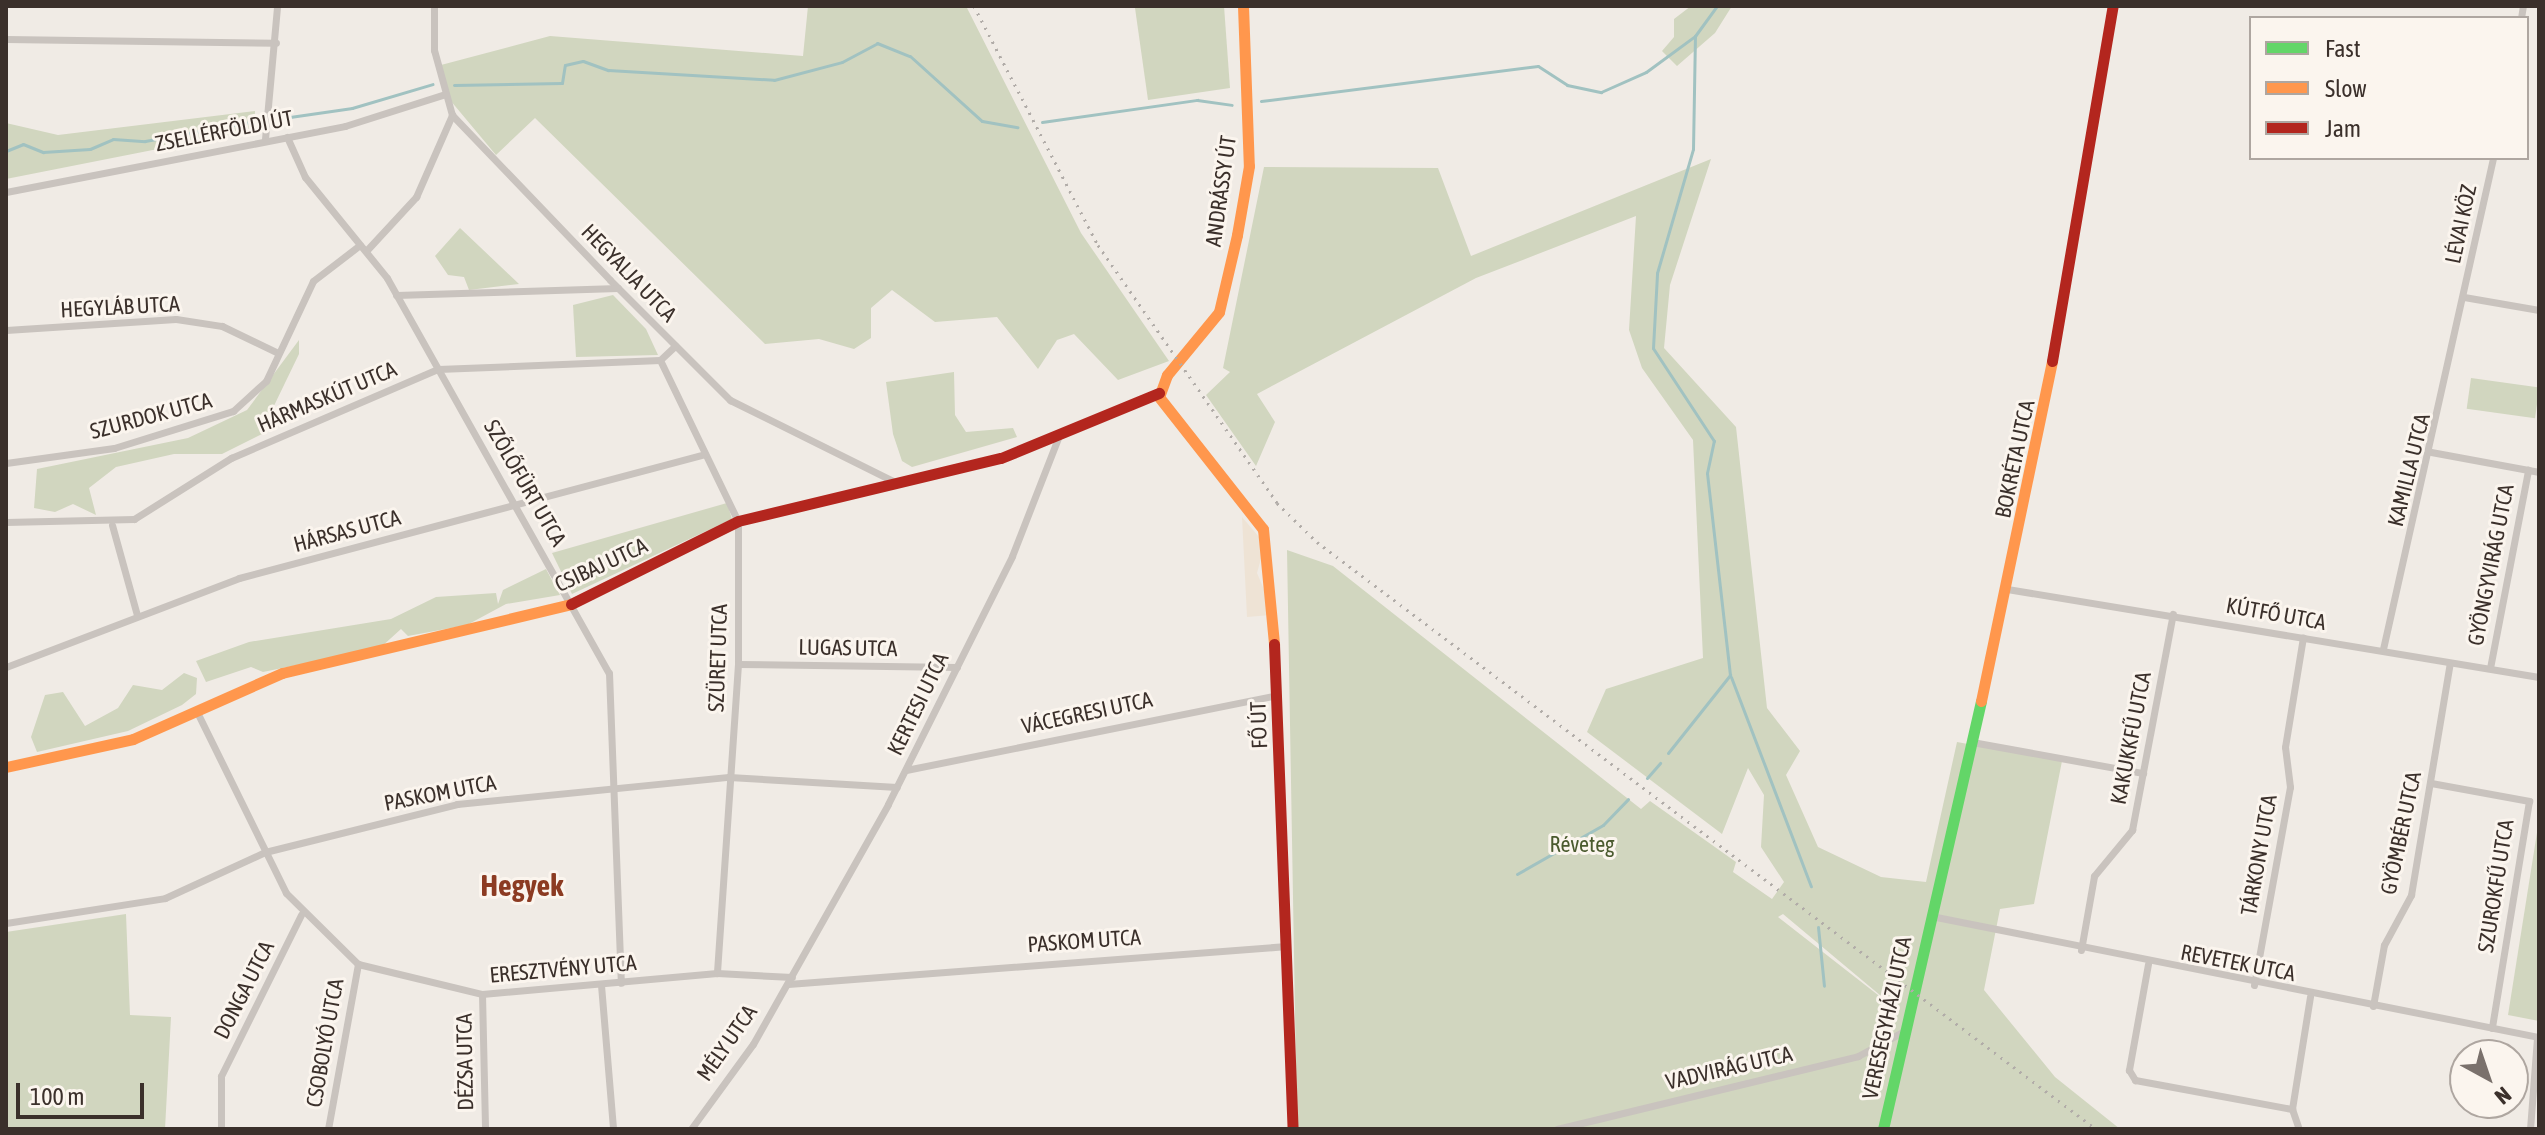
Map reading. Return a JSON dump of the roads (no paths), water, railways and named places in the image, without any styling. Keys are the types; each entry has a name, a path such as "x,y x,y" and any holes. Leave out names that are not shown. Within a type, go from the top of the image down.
{"street":[{"path":"265,139 277,6"},
{"name":"HEGYALJA UTCA","path":"434,6 434,50 452,115 618,288 730,400 897,484"},
{"name":"ANDRÁSSY ÚT","path":"1159,393 1219,312 1237,235 1249,166 1243,6"},
{"name":"BOKRÉTA UTCA","path":"1931,916 2007,589 2069,296 2113,6"},
{"path":"6,39 276,43"},
{"name":"ZSELLÉRFÖLDI ÚT","path":"6,192 287,137 445,94"},
{"name":"SZURDOK UTCA","path":"6,463 114,448 217,420 255,395 313,281 363,248 416,197 452,115"},
{"name":"SZŐLŐFÜRT UTCA","path":"287,137 305,177 363,248 396,295 518,503 572,604 615,694 610,786 621,983"},
{"name":"LÉVAI KÖZ","path":"2464,297 2493,160"},
{"path":"396,295 618,288"},
{"path":"2464,297 2539,310"},
{"name":"KAMILLA UTCA","path":"2383,649 2431,452 2464,297"},
{"name":"HEGYLÁB UTCA","path":"6,330 176,319 222,326 278,353"},
{"path":"660,360 675,346"},
{"name":"HÁRMASKÚT UTCA","path":"6,522 112,525 152,511 231,458 438,369 660,360"},
{"name":"SZÜRET UTCA","path":"660,360 738,521 738,664 717,973"},
{"name":"CSIBAJ UTCA","path":"6,767 133,739 195,708 282,673 572,604 738,521 897,484 1058,438 1159,393"},
{"name":"FŐ ÚT","path":"1159,393 1163,409 1267,535 1277,695 1293,1129"},
{"name":"KERTESI UTCA","path":"790,981 897,787 957,667 1058,438"},
{"path":"2431,452 2539,472"},
{"name":"HÁRSAS UTCA","path":"6,667 239,578 705,454"},
{"name":"GYÖNGYVIRÁG UTCA","path":"2490,668 2528,470"},
{"path":"112,525 137,615"},
{"name":"KÚTFŐ UTCA","path":"2007,589 2173,614 2539,677"},
{"name":"KAKUKKFŰ UTCA","path":"2081,950 2094,876 2132,830 2173,614"},
{"name":"TÁRKONY UTCA","path":"2254,985 2290,787 2285,747 2303,637"},
{"name":"GYÖMBÉR UTCA","path":"2373,1006 2384,945 2411,895 2450,663"},
{"name":"LUGAS UTCA","path":"738,664 957,667"},
{"name":"VÁCEGRESI UTCA","path":"906,770 1277,695"},
{"name":"ERESZTVÉNY UTCA","path":"195,708 265,852 301,915 358,964 482,994 717,973 790,981"},
{"path":"1972,742 2143,773"},
{"name":"PASKOM UTCA","path":"6,923 165,898 265,852 457,804 610,786 729,777 897,787"},
{"name":"SZUROKFŰ UTCA","path":"2431,783 2529,801 2492,1028"},
{"name":"DONGA UTCA","path":"221,1129 221,1076 301,915"},
{"name":"REVETEK UTCA","path":"1931,916 2148,964 2538,1037"},
{"name":"VERESEGYHÁZI UTCA","path":"1883,1129 1931,916"},
{"name":"PASKOM UTCA","path":"790,981 1287,946"},
{"name":"CSOBOLYÓ UTCA","path":"328,1129 358,964"},
{"path":"2148,964 2129,1070 2135,1080 2292,1109"},
{"name":"MÉLY UTCA","path":"691,1129 790,981"},
{"path":"601,985 613,1129"},
{"name":"DÉZSA UTCA","path":"482,994 485,1129"},
{"path":"2299,1129 2292,1109 2310,996"},
{"name":"VADVIRÁG UTCA","path":"1557,1129 1858,1056 1906,1030"},
{"path":"2530,1129 2538,1037"}],"waterway":[{"path":"1668,753 1730,675 1707,473 1714,441 1653,348 1657,273 1693,149 1695,36 1717,6"},
{"path":"1261,101 1538,66 1567,85 1601,92 1646,72 1695,36"},
{"path":"454,85 562,83 565,65 583,61 608,70 774,80 842,62 877,43 910,56 982,121 1017,127"},
{"path":"276,119 352,108 433,84"},
{"path":"1042,122 1197,100 1232,105"},
{"path":"6,151 23,144 43,152 90,149 113,139 145,141 256,121"},
{"path":"1731,677 1811,886"},
{"path":"1647,778 1660,763"},
{"path":"1517,874 1603,825 1628,799"},
{"path":"1818,927 1824,986"}],"railway":[{"path":"974,6 1098,245 1277,503 1317,542 2096,1129"}],"district":[{"name":"Hegyek","path":"522,885"}],"park label":[{"name":"Réveteg","path":"1582,845"}]}
